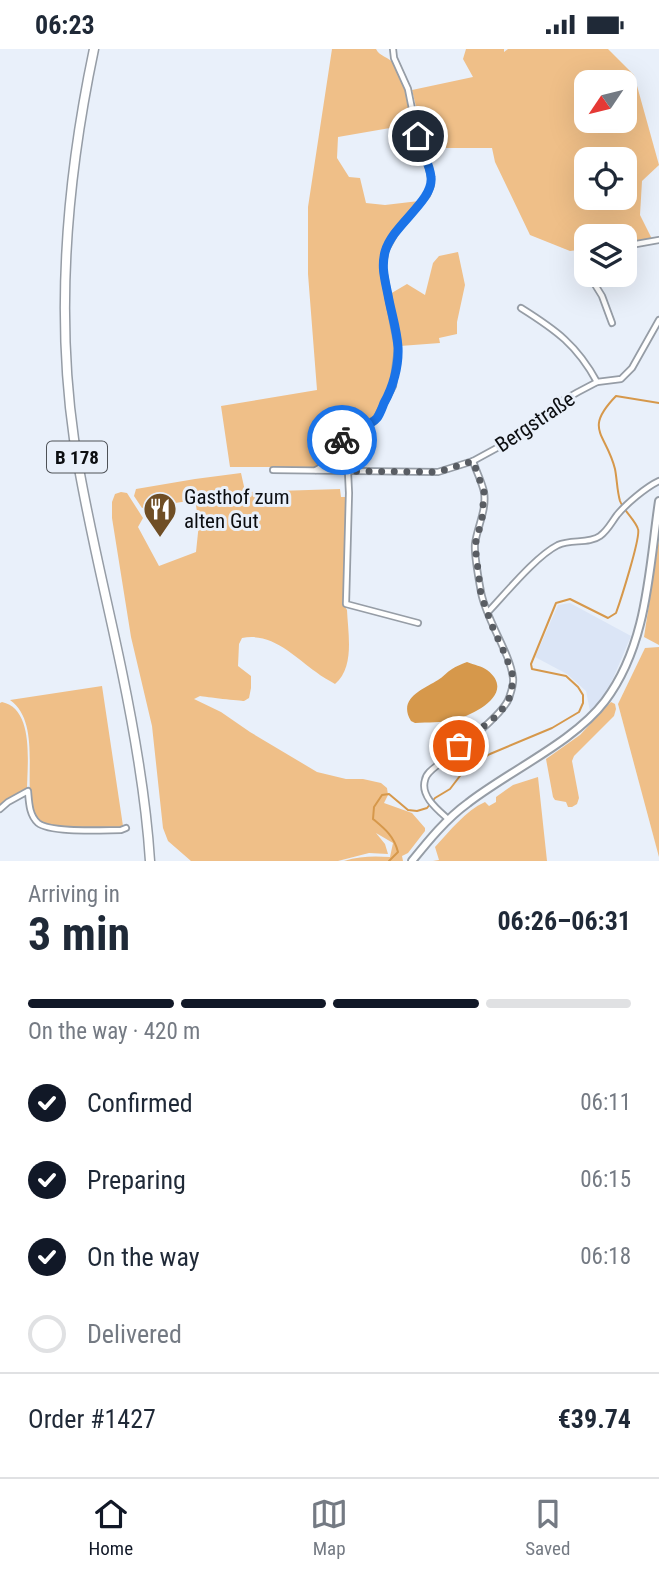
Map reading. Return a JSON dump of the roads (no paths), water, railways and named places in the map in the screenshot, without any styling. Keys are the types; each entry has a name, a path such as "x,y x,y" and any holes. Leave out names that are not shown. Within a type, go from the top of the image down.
{"highway":[{"name":"B 178","path":"94,49 78,132 67,230 64,310 67,379 88,519 142,778 150,861"}],"main road":[{"path":"412,861 448,819 467,803 575,730 606,700 628,661 642,619 659,501"}],"street":[{"path":"316,470 334,456 343,437 376,419 393,386 398,348 383,269 385,251 394,233 427,195 431,185 432,178 420,149 408,89 394,58 394,49"},
{"path":"637,244 659,240"},
{"path":"596,287 612,323"},
{"name":"Bergstraße","path":"521,308 556,330 582,357 597,381"},
{"name":"Bergstraße","path":"273,470 438,472 473,461 506,443 555,405 597,381 621,379 632,368 659,320"},
{"path":"334,456 339,471"},
{"path":"448,819 435,808 428,797 424,783 426,776 499,714 509,699 513,682 481,595 475,545 482,519 484,492 473,461"},
{"path":"348,472 346,604 418,623"},
{"path":"488,612 546,552 562,543 597,539 628,505 659,481"},
{"path":"0,809 29,791 30,809 38,823 48,827 126,828"}],"waterway":[{"path":"389,861 398,852 396,846 388,833 373,819 374,807 382,795 389,794 408,810 427,808 435,798 450,789 466,768 490,754 552,728 579,712 583,695 578,687 566,676 532,669 531,664 556,603 570,599 608,618 616,613 638,529 620,501 615,469 599,425 606,407 616,396 659,403"}],"place":[{"name":"Gasthof zum alten Gut","path":"160,539"}]}
